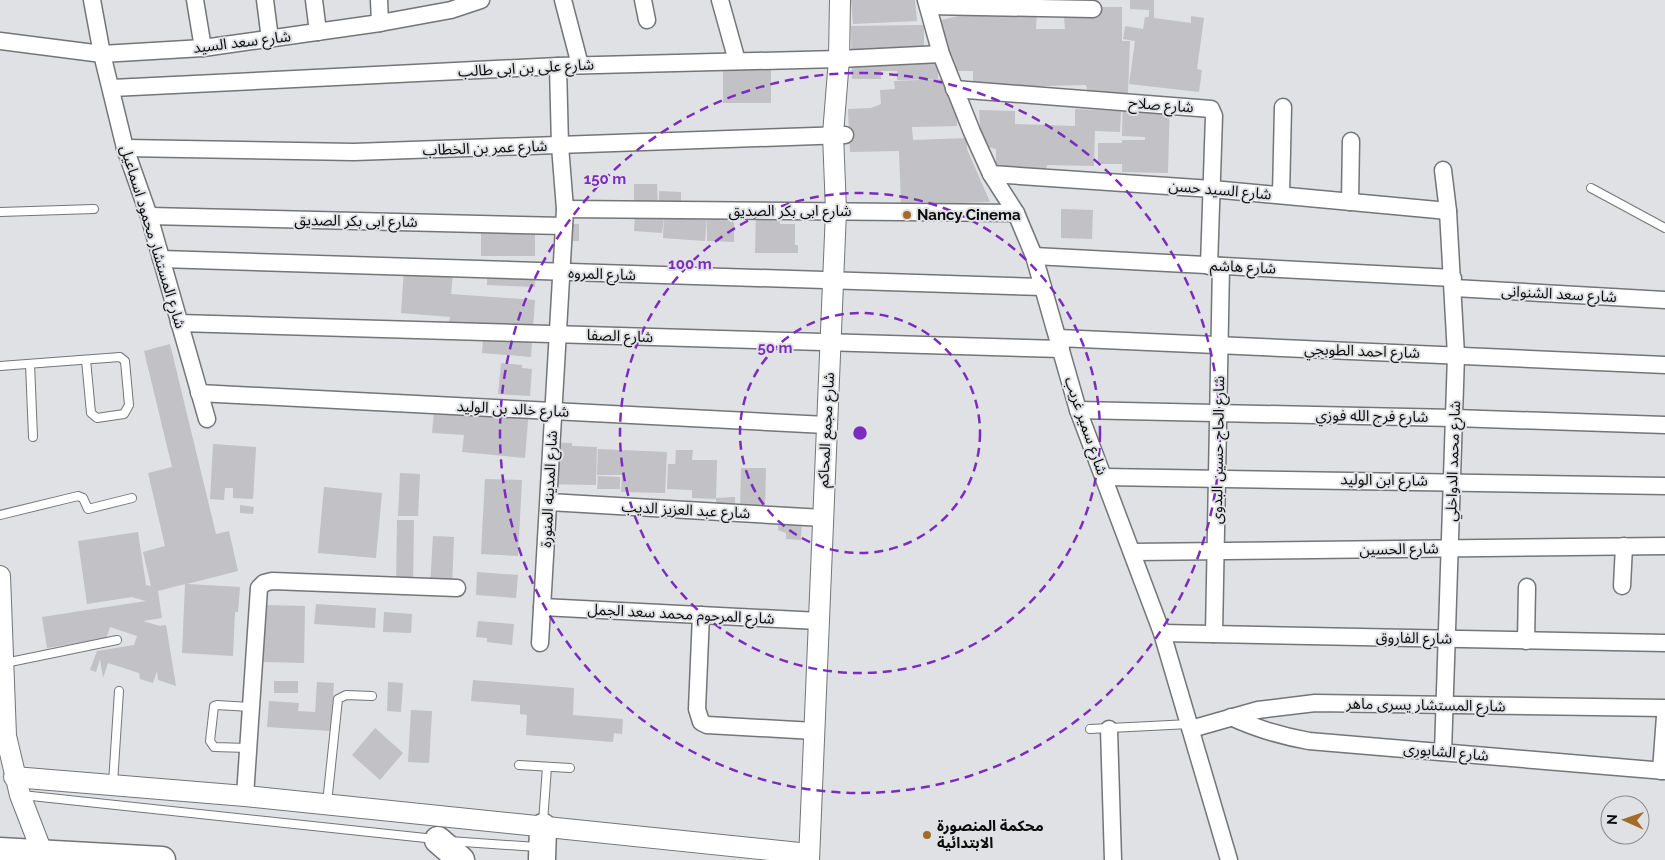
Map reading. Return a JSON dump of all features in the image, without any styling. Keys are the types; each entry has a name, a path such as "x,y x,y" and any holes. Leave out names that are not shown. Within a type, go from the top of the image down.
{"main road":[{"path":"438,840 461,860"},
{"path":"0,850 162,860"}],"street":[{"name":"شارع المستشار محمود اسماعيل","path":"92,0 102,54 112,88 125,148 149,216 207,419"},
{"path":"195,0 203,48"},
{"path":"265,0 270,39"},
{"path":"314,0 318,32"},
{"path":"379,0 380,23"},
{"name":"شارع سعد السيد","path":"0,41 102,54 203,48 380,23 450,5 481,0"},
{"path":"563,0 580,65"},
{"path":"643,0 647,20"},
{"path":"720,0 737,61"},
{"name":"شارع مجمع المحاكم","path":"809,857 839,134 840,0"},
{"path":"927,3 1093,9"},
{"name":"شارع سمير غريب","path":"927,3 941,54 954,89 991,174 1016,213 1034,256 1078,410 1162,633 1229,860"},
{"name":"شارع على بن ابى طالب","path":"112,88 580,65 839,59 941,54"},
{"name":"شارع المدينه المنورة","path":"540,643 565,209 560,146 558,66"},
{"name":"شارع صلاح","path":"954,89 1211,109 1214,116 1212,189 1215,266"},
{"path":"1281,195 1283,107"},
{"name":"شارع عمر بن الخطاب","path":"125,148 354,152 560,146 839,134"},
{"path":"1350,202 1351,141"},
{"name":"شارع محمد الدواخلي","path":"1442,170 1448,211 1454,283 1456,355 1443,752"},
{"name":"شارع السيد حسن","path":"991,174 1212,189 1448,211"},
{"name":"شارع ابى بكر الصديق","path":"565,209 1016,213"},
{"name":"شارع ابى بكر الصديق","path":"149,216 564,226"},
{"name":"شارع هاشم","path":"1034,256 1215,266 1454,283"},
{"name":"شارع المروه","path":"161,259 833,282 1043,287"},
{"name":"شارع الحاج حسين البدوى","path":"1214,634 1220,345 1215,266"},
{"name":"شارع سعد الشنوانى","path":"1454,283 1665,300"},
{"name":"شارع الصفا","path":"179,323 830,342 1060,343"},
{"name":"شارع احمد الطوبجي","path":"1060,343 1220,345 1665,365"},
{"name":"شارع خالد بن الوليد","path":"199,393 826,425"},
{"name":"شارع فرج الله فوزي","path":"1078,410 1454,418 1665,425"},
{"name":"شارع ابن الوليد","path":"1104,477 1452,481 1665,486"},
{"name":"شارع عبد العزيز الديب","path":"548,502 822,518"},
{"path":"1622,586 1624,546"},
{"name":"شارع الحسين","path":"1132,552 1665,546"},
{"path":"0,576 6,736 17,786 42,852"},
{"path":"245,796 258,588 264,583 457,588"},
{"path":"1526,641 1528,587"},
{"name":"شارع المرحوم محمد سعد الجمل","path":"542,607 819,621"},
{"path":"701,615 697,708 701,722 707,725 814,731"},
{"name":"شارع الفاروق","path":"1162,633 1665,644"},
{"name":"شارع المستشار يسرى ماهر","path":"1190,727 1277,707 1315,703 1665,708"},
{"path":"1663,771 1665,716"},
{"name":"شارع الشابورى","path":"1231,717 1256,729 1282,736 1663,771"},
{"path":"1109,729 1113,860"},
{"path":"17,786 112,785 326,805 542,845 809,857"}],"lane":[{"path":"1591,188 1665,228"},
{"path":"0,212 94,210"},
{"path":"0,366 120,357 124,359 129,405 124,414 97,418 91,413 86,360"},
{"path":"30,364 33,437"},
{"path":"0,515 78,496 83,498 88,509 132,498"},
{"path":"3,663 117,640"},
{"path":"112,785 119,691"},
{"path":"326,805 338,699 346,695 372,696"},
{"path":"248,748 214,747 210,742 214,706 250,707"},
{"path":"1090,729 1190,727"},
{"path":"519,765 570,768"},
{"path":"17,786 438,840 542,845 547,767"}],"building":[{"path":"851,0 915,0 917,21 853,24"},
{"path":"1130,0 1154,0 1154,18 1191,23 1191,16 1204,18 1197,69 1202,70 1199,92 1129,84 1135,41 1123,39 1125,26 1143,29 1145,17 1149,17 1149,10 1130,9"},
{"path":"1094,7 1122,7 1122,41 1130,41 1128,93 1088,93 1086,85 973,88 973,71 952,71 937,21 989,9 1037,11 1036,29 1065,29 1064,18 1095,18"},
{"path":"924,25 924,51 938,50 938,79 897,80 897,71 881,71 881,79 852,79 851,26"},
{"path":"723,69 771,69 771,103 723,103"},
{"path":"943,79 957,109 957,126 912,127 913,140 967,138 967,149 990,202 901,205 899,151 850,152 848,109 871,108 881,104 880,90 895,89 894,81"},
{"path":"1123,101 1170,102 1168,173 1122,172 1122,164 1098,164 1098,143 1122,143 1122,140 1145,140 1145,137 1122,136"},
{"path":"1075,109 1121,111 1120,132 1095,131 1094,166 1047,165 1046,170 996,168 996,149 981,145 979,110 1015,111 1015,124 1075,126"},
{"path":"634,184 657,184 658,209 634,209"},
{"path":"659,191 681,192 681,204 659,204"},
{"path":"1061,209 1093,210 1092,239 1061,238"},
{"path":"756,213 780,214 780,224 795,224 795,245 798,245 798,253 755,253"},
{"path":"635,215 664,216 662,233 634,231"},
{"path":"664,215 707,218 705,241 663,238"},
{"path":"707,219 734,219 734,242 707,241"},
{"path":"557,224 579,224 579,241 557,241"},
{"path":"481,229 535,229 535,256 481,256"},
{"path":"488,261 536,263 535,287 487,285"},
{"path":"404,269 453,273 451,294 535,300 531,357 482,353 484,325 449,322 450,317 401,313"},
{"path":"170,344 216,534 229,531 238,571 187,584 240,587 238,612 235,612 233,656 182,653 185,584 158,591 162,618 143,621 160,626 166,625 176,686 158,680 157,671 153,683 140,679 139,673 108,663 103,678 100,659 96,672 90,670 97,651 134,645 137,636 110,627 106,639 47,648 42,617 146,601 132,597 87,604 78,541 138,532 146,585 151,586 143,552 165,546 148,473 172,467 144,351"},
{"path":"501,363 522,365 522,368 532,369 530,396 498,394"},
{"path":"435,400 529,409 525,458 462,452 464,435 432,433"},
{"path":"543,442 572,443 572,446 597,447 596,485 543,484"},
{"path":"213,444 256,447 253,499 233,498 233,488 225,488 224,500 210,499"},
{"path":"598,449 667,452 665,493 621,492 622,475 597,475"},
{"path":"676,450 693,450 692,460 717,460 716,498 735,497 735,519 717,520 716,499 692,498 692,490 667,489 668,464 675,464"},
{"path":"741,468 766,468 765,511 740,511"},
{"path":"400,473 420,474 418,516 398,516"},
{"path":"598,476 620,477 620,489 597,489"},
{"path":"485,479 522,480 518,556 481,554"},
{"path":"324,487 382,493 376,558 318,553"},
{"path":"240,505 254,507 253,514 240,513"},
{"path":"779,516 802,518 801,540 786,539 786,533 778,530"},
{"path":"397,520 414,520 413,584 396,584"},
{"path":"433,536 454,537 452,588 430,587"},
{"path":"477,572 518,575 516,598 476,595"},
{"path":"316,604 376,608 375,628 314,624"},
{"path":"265,605 305,606 304,663 263,662"},
{"path":"384,612 412,614 411,633 383,632"},
{"path":"478,621 514,624 512,645 487,642 487,638 476,637"},
{"path":"473,680 574,688 573,715 623,719 622,734 614,733 613,742 526,735 527,715 520,714 520,705 471,701"},
{"path":"274,681 298,681 298,693 274,693"},
{"path":"317,682 334,683 331,731 267,727 269,701 299,703 298,711 315,712"},
{"path":"388,682 403,683 401,712 387,711"},
{"path":"411,710 432,711 429,763 408,762"},
{"path":"375,728 403,753 380,780 352,755"}],"place":[{"name":"Nancy Cinema","path":"907,215"},
{"name":"محكمة المنصورة الابتدائية","path":"927,835"}]}
